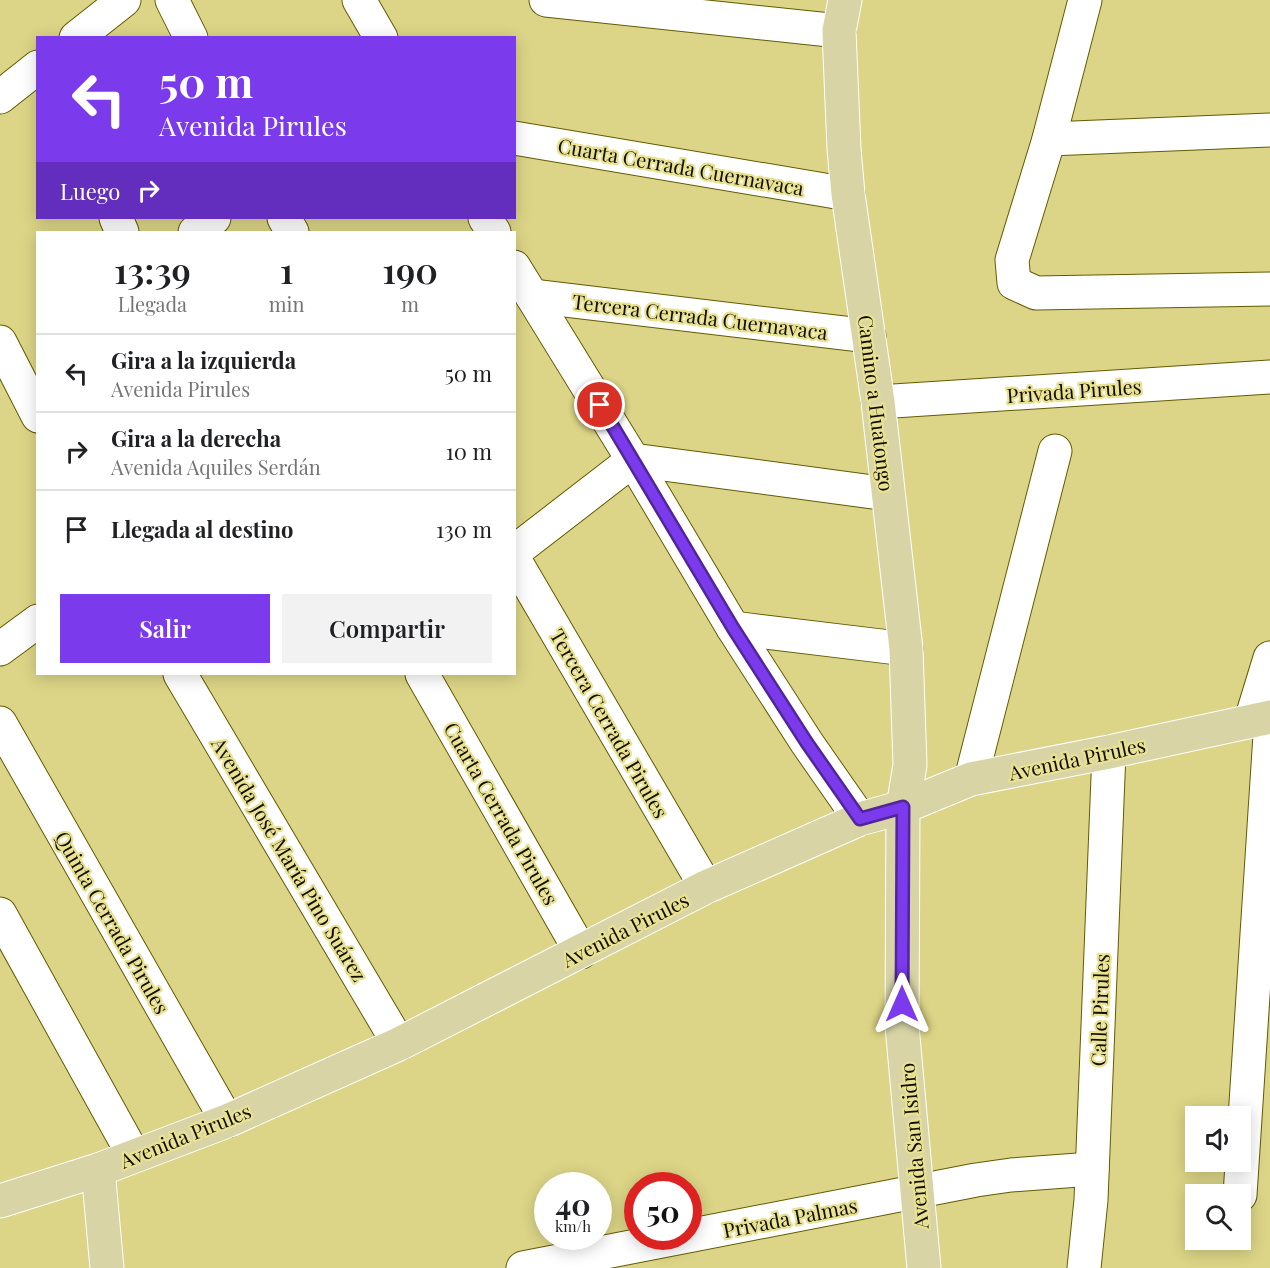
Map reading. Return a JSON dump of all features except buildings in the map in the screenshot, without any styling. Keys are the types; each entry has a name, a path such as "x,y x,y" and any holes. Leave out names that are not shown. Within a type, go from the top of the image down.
{"main road":[{"name":"Camino a Huatongo","path":"842,16 844,149 848,194 878,402 906,649 910,765 903,807"},
{"name":"Avenida Pirules","path":"0,1201 99,1170 227,1120 399,1044 706,887 860,819 903,807 971,779 1264,724"},
{"name":"Avenida San Isidro","path":"903,807 902,1026 924,1268"},
{"path":"99,1170 107,1268"}],"street":[{"path":"79,36 124,0"},
{"path":"172,0 190,36"},
{"path":"359,0 380,36"},
{"path":"546,0 842,16"},
{"path":"1085,0 1048,139 1012,260 1014,283 1036,293 1270,289"},
{"path":"0,97 36,69"},
{"path":"1048,139 1270,130"},
{"name":"Cuarta Cerrada Cuernavaca","path":"516,138 848,194"},
{"path":"196,231 213,219"},
{"path":"516,270 733,628 807,743 860,819"},
{"name":"Tercera Cerrada Cuernavaca","path":"532,296 868,336"},
{"path":"0,342 36,412"},
{"name":"Privada Pirules","path":"878,402 1270,378"},
{"path":"971,779 1055,451"},
{"path":"516,550 633,460 888,494"},
{"name":"Tercera Cerrada Pirules","path":"516,562 706,887"},
{"path":"0,649 36,622"},
{"path":"733,628 906,649"},
{"path":"1241,1184 1264,724 1270,658"},
{"name":"Avenida José María Pino Suárez","path":"181,675 399,1044"},
{"name":"Cuarta Cerrada Pirules","path":"423,675 581,951"},
{"name":"Quinta Cerrada Pirules","path":"0,723 227,1120"},
{"name":"Calle Pirules","path":"1084,1268 1091,1200 1109,752"},
{"path":"0,914 135,1156"},
{"name":"Privada Palmas","path":"523,1268 1011,1175 1092,1169"}],"route":[{"path":"600,405 733,628 807,743 860,819 903,807 902,1004"}]}
